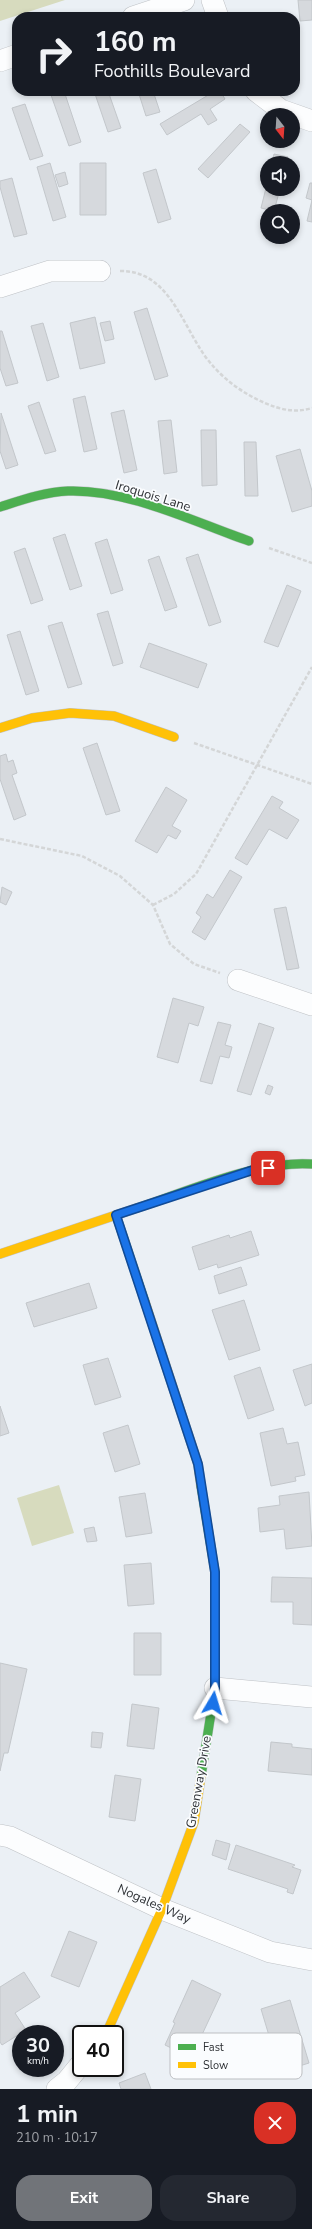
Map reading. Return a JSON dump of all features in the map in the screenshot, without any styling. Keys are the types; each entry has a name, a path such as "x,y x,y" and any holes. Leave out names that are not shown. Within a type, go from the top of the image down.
{"street":[{"path":"148,12 184,0"},
{"path":"212,0 216,12"},
{"path":"0,61 12,57"},
{"path":"263,96 281,110 312,121"},
{"path":"0,287 50,271 100,271"},
{"name":"Iroquois Lane","path":"0,507 33,496 76,491 118,496 249,541"},
{"path":"0,728 32,718 70,713 114,716 174,737"},
{"path":"238,980 312,1004"},
{"path":"0,1254 253,1170 297,1163 312,1164"},
{"name":"Greenway Drive","path":"110,2025 162,1909 194,1822 215,1688 215,1572 198,1464 116,1215"},
{"path":"215,1688 312,1696"},
{"name":"Nogales Way","path":"0,1835 10,1837 162,1909 270,1952 312,1960"},
{"path":"65,2086 72,2076"}],"path":[{"path":"100,271 134,271 148,276 166,293 212,366 233,384 255,399 279,409 302,411 312,408"},
{"path":"249,541 312,563"},
{"path":"153,906 174,894 196,874 312,667"},
{"path":"174,737 258,764 312,784"},
{"path":"0,839 82,856 120,876 153,906 170,944 194,964 238,980"}],"green space":[{"path":"0,0 65,0 28,12 12,12 12,17 0,21"},
{"path":"59,1485 74,1533 32,1546 17,1498"}],"building":[{"path":"298,0 312,0 312,20 300,21"},
{"path":"51,96 66,96 81,142 69,146"},
{"path":"96,96 110,96 121,128 108,132"},
{"path":"140,96 155,96 160,112 146,116"},
{"path":"207,96 223,96 225,99 210,109 217,120 208,125 201,114 167,135 160,124"},
{"path":"25,104 43,156 30,160 12,108"},
{"path":"240,124 250,132 208,178 198,169"},
{"path":"50,163 66,217 53,221 37,167"},
{"path":"80,163 106,163 106,215 80,215"},
{"path":"156,169 171,219 158,223 143,173"},
{"path":"65,172 68,184 59,187 55,175"},
{"path":"12,178 27,234 14,237 0,187 0,181"},
{"path":"310,183 312,183 312,200 306,198"},
{"path":"264,196 278,196 276,204 262,204"},
{"path":"312,200 312,222 307,221"},
{"path":"147,308 168,376 155,380 134,312"},
{"path":"95,317 105,363 80,369 70,323"},
{"path":"110,321 114,339 105,341 100,323"},
{"path":"43,323 59,377 47,381 31,326"},
{"path":"0,331 2,331 18,383 6,386 0,368"},
{"path":"85,396 97,449 84,452 73,399"},
{"path":"39,402 56,451 45,454 28,406"},
{"path":"124,410 137,470 124,473 111,413"},
{"path":"1,413 18,465 6,469 0,451"},
{"path":"171,420 177,472 164,474 158,421"},
{"path":"201,430 216,430 217,485 202,486"},
{"path":"244,442 256,442 258,496 245,496"},
{"path":"300,449 312,491 312,506 292,512 276,456"},
{"path":"65,534 82,586 70,590 53,538"},
{"path":"107,539 123,590 111,594 95,543"},
{"path":"25,548 43,600 31,604 14,552"},
{"path":"198,554 221,622 209,626 186,558"},
{"path":"159,556 177,607 165,611 148,560"},
{"path":"287,585 301,591 278,647 264,642"},
{"path":"108,611 123,663 113,666 97,614"},
{"path":"62,622 82,684 68,688 48,626"},
{"path":"20,631 39,691 26,695 7,635"},
{"path":"149,643 207,664 198,688 140,667"},
{"path":"97,743 120,811 106,815 83,748"},
{"path":"6,754 8,762 13,760 17,773 12,775 26,815 14,820 0,779 0,756"},
{"path":"166,787 187,800 172,826 181,831 176,839 168,835 157,853 135,841"},
{"path":"272,796 283,802 279,808 299,820 287,839 269,829 247,865 235,858"},
{"path":"230,870 242,877 205,940 192,932 201,917 196,913 207,894 213,898"},
{"path":"2,887 12,892 6,905 0,902"},
{"path":"286,907 299,968 287,970 274,909"},
{"path":"173,998 204,1007 198,1026 189,1023 178,1063 157,1057"},
{"path":"218,1022 231,1025 225,1045 232,1047 229,1058 220,1056 212,1084 200,1081"},
{"path":"259,1023 274,1028 251,1095 237,1091"},
{"path":"268,1085 273,1087 270,1095 265,1093"},
{"path":"251,1231 259,1255 218,1268 217,1264 199,1270 192,1247 229,1235 230,1238"},
{"path":"241,1267 247,1285 219,1294 214,1276"},
{"path":"89,1283 97,1308 34,1327 26,1303"},
{"path":"244,1300 260,1350 229,1360 212,1310"},
{"path":"108,1358 121,1397 95,1405 83,1365"},
{"path":"312,1364 312,1403 305,1406 293,1370"},
{"path":"260,1367 274,1410 248,1419 234,1376"},
{"path":"0,1406 9,1433 0,1436"},
{"path":"128,1425 140,1464 115,1472 103,1433"},
{"path":"283,1428 287,1444 298,1442 305,1475 295,1477 296,1481 271,1486 260,1433"},
{"path":"309,1492 312,1546 286,1549 284,1529 260,1532 258,1508 280,1505 279,1496"},
{"path":"145,1493 152,1533 126,1537 119,1497"},
{"path":"94,1527 97,1541 87,1542 84,1529"},
{"path":"151,1563 154,1604 128,1606 124,1565"},
{"path":"272,1577 312,1578 312,1625 293,1624 293,1602 271,1602"},
{"path":"134,1633 161,1633 161,1675 134,1675"},
{"path":"0,1663 27,1669 8,1753 4,1753 0,1771"},
{"path":"132,1704 159,1708 154,1749 127,1746"},
{"path":"92,1732 103,1733 101,1748 91,1747"},
{"path":"271,1742 292,1744 292,1747 312,1749 312,1775 268,1771"},
{"path":"115,1775 141,1779 135,1821 109,1817"},
{"path":"216,1840 230,1844 226,1860 212,1855"},
{"path":"236,1845 295,1865 292,1867 301,1870 293,1894 287,1892 288,1889 228,1869"},
{"path":"69,1931 97,1942 79,1987 51,1976"},
{"path":"24,1972 40,1997 15,2013 23,2025 12,2025 12,2039 2,2045 0,2042 0,1987"},
{"path":"192,1980 221,1994 203,2033 170,2033 175,2023 173,2022"},
{"path":"290,2000 300,2033 268,2033 261,2009"},
{"path":"170,2034 170,2047 165,2045"},
{"path":"302,2040 309,2063 302,2065"},
{"path":"145,2073 151,2089 121,2089 119,2083"}],"traffic: fast":[{"path":"0,507 34,497 68,491 114,495 160,508 249,541"},
{"path":"137,1208 223,1178 246,1172 291,1164 312,1164"},
{"path":"116,1215 145,1302"},
{"path":"201,1486 215,1572 215,1688 201,1776"}],"traffic: slow":[{"path":"0,728 32,718 70,713 114,716 174,737"},
{"path":"0,1254 137,1208"},
{"path":"145,1302 198,1464 201,1486"},
{"path":"110,2025 162,1909 194,1822 201,1776"}],"route":[{"path":"213,1703 215,1688 215,1572 198,1464 116,1215 253,1170 268,1168"}]}
